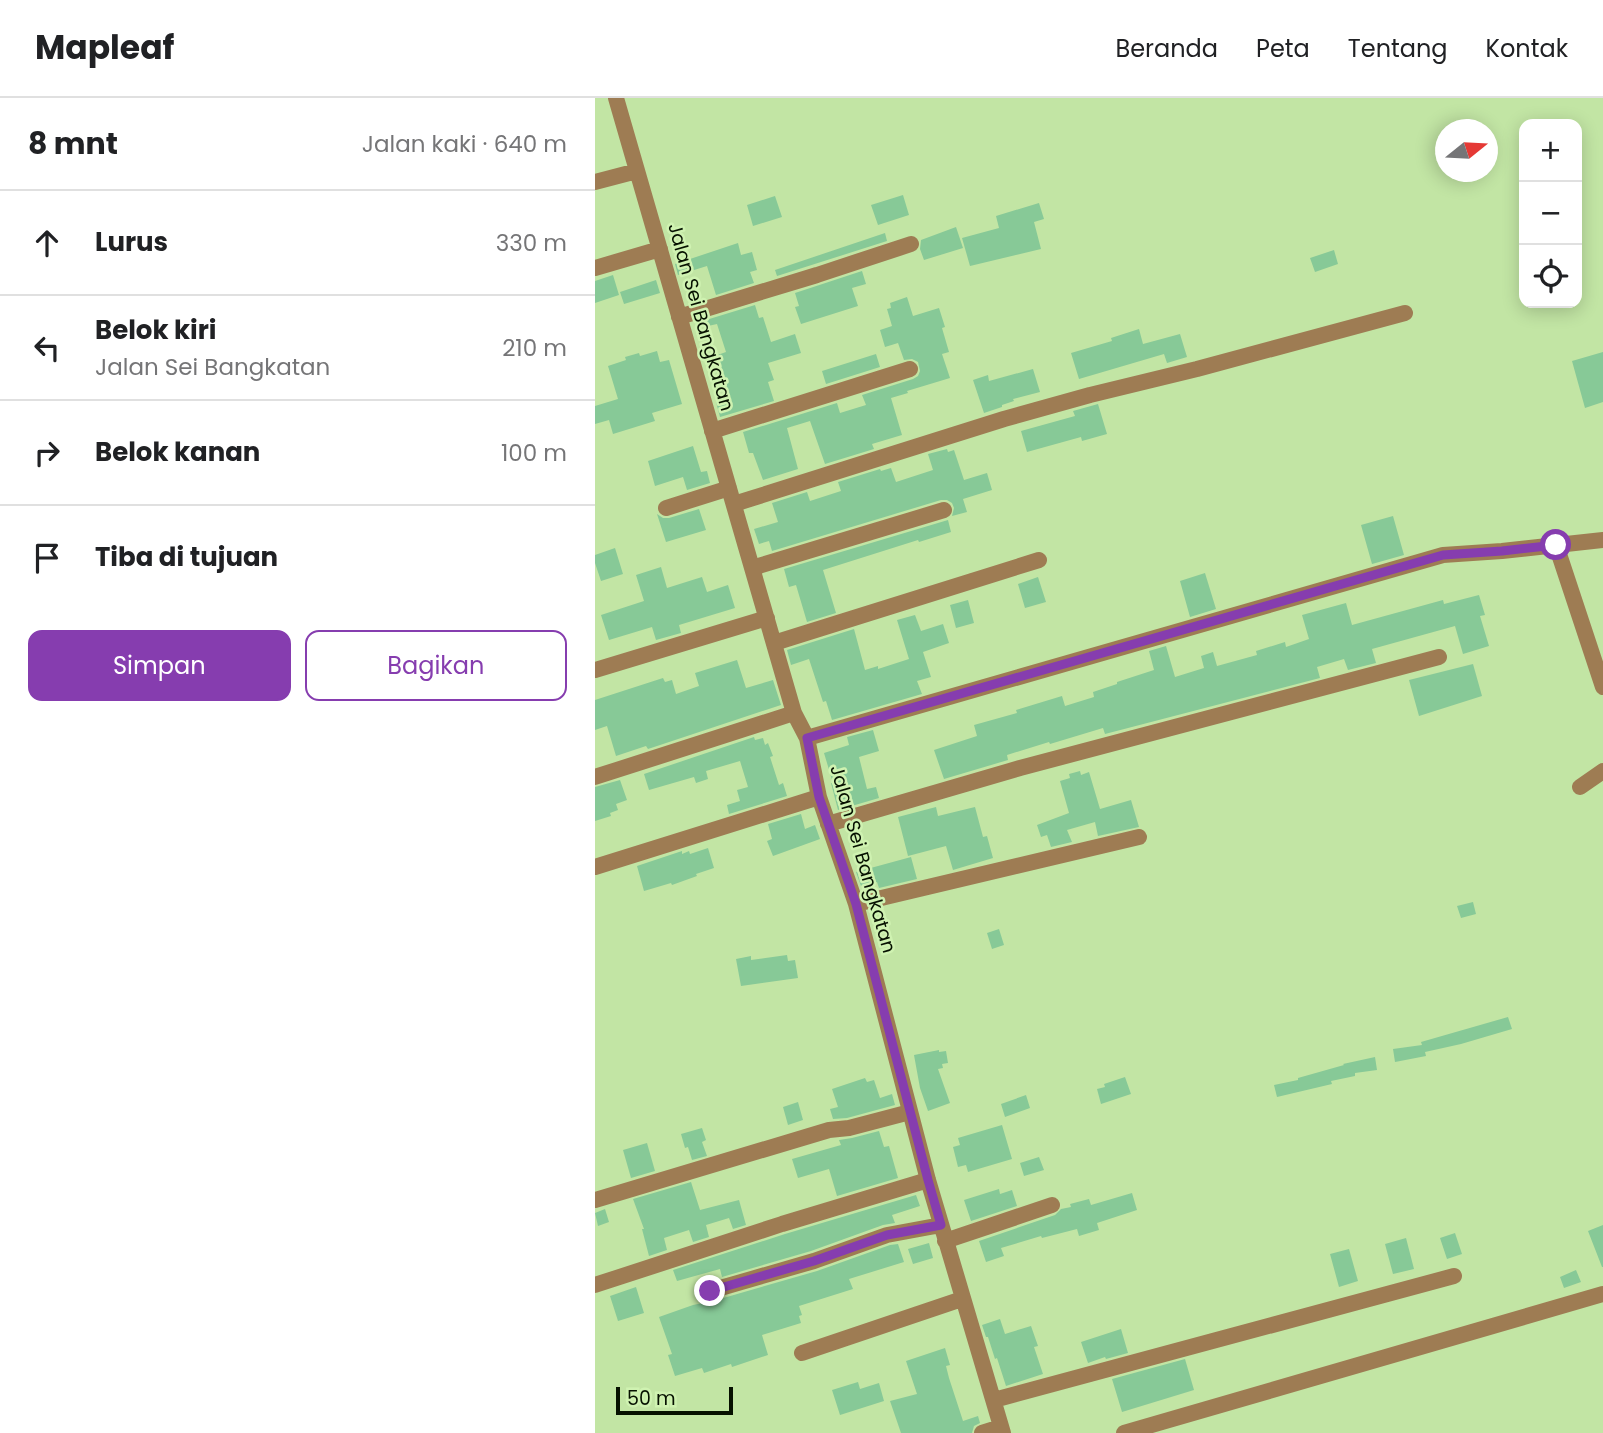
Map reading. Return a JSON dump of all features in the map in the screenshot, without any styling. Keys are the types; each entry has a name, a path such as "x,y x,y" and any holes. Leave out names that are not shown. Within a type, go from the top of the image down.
{"street":[{"name":"Jalan Sei Bangkatan","path":"616,98 794,713 807,738 819,797 856,904 928,1180 1002,1430"},
{"path":"595,182 637,171"},
{"path":"679,317 911,244"},
{"path":"595,268 660,249"},
{"path":"734,505 1016,416 1405,313"},
{"path":"712,431 910,369"},
{"path":"666,508 729,488"},
{"path":"752,568 944,510"},
{"path":"807,738 1443,555 1603,540"},
{"path":"1556,545 1603,687"},
{"path":"774,643 1039,560"},
{"path":"595,670 767,618"},
{"path":"828,824 1020,768 1439,657"},
{"path":"595,776 794,713"},
{"path":"1580,787 1603,771"},
{"path":"595,867 819,797"},
{"path":"856,904 1139,837"},
{"path":"595,1200 829,1130 849,1128 910,1112"},
{"path":"595,1286 782,1224 928,1180"},
{"path":"710,1291 814,1261 887,1235 943,1233 1052,1205"},
{"path":"994,1400 1454,1276"},
{"path":"1124,1433 1603,1294"},
{"path":"802,1353 962,1299"},
{"path":"982,1433 1002,1430"}],"building":[{"path":"903,195 909,215 878,225 871,205"},
{"path":"775,196 782,217 753,226 747,205"},
{"path":"1039,203 1044,219 1034,222 1041,249 970,266 962,238 999,228 996,216"},
{"path":"956,227 963,248 924,260 920,249 921,240"},
{"path":"885,233 887,241 777,276 775,270"},
{"path":"738,243 741,255 752,252 757,270 750,272 754,283 716,295 707,266 678,275 675,264"},
{"path":"1334,250 1338,264 1315,272 1310,258"},
{"path":"862,271 866,284 852,288 858,306 801,324 795,307 799,306 795,293"},
{"path":"613,275 619,295 595,303 595,281"},
{"path":"656,280 660,293 624,304 620,292"},
{"path":"907,297 913,316 939,308 949,352 942,354 950,378 891,398 902,435 872,444 874,449 825,464 810,421 787,428 798,469 763,480 753,453 749,453 743,432 837,403 840,413 866,405 862,395 918,376 918,362 912,359 904,360 898,343 885,347 880,330 892,326 887,309 891,308 890,303"},
{"path":"755,305 759,318 763,317 771,342 795,334 801,353 768,363 774,380 768,382 774,401 720,417 716,402 730,398 721,371 711,374 706,359 726,352 717,324 708,326 706,320"},
{"path":"1139,329 1143,344 1180,334 1187,357 1167,363 1164,354 1079,379 1071,353 1112,341 1111,338"},
{"path":"657,351 660,362 669,360 682,404 652,413 655,421 613,434 609,420 595,424 595,406 618,399 608,366 626,360 625,357"},
{"path":"1603,352 1603,402 1585,408 1572,361"},
{"path":"876,354 880,367 826,384 822,371"},
{"path":"1033,369 1040,392 1013,399 1014,401 1002,407 984,413 973,380 988,375 989,381"},
{"path":"1098,404 1107,434 1082,441 1081,437 1027,452 1021,431 1075,416 1073,411"},
{"path":"693,446 701,472 707,471 710,483 687,490 683,477 655,486 648,461"},
{"path":"947,449 948,452 954,450 964,480 987,473 992,490 963,499 967,512 952,516 952,503 941,500 772,551 769,541 759,544 754,529 778,522 772,503 807,492 810,501 841,491 838,482 880,469 891,468 896,482 933,470 928,454"},
{"path":"699,509 706,530 666,542 657,514 669,518"},
{"path":"1393,516 1404,555 1372,564 1361,525"},
{"path":"948,520 951,532 823,570 836,613 807,622 796,585 789,587 784,569"},
{"path":"615,548 623,574 601,581 595,555"},
{"path":"661,567 667,588 702,577 707,592 728,585 735,608 679,625 681,633 656,640 652,627 609,640 601,615 644,601 636,575"},
{"path":"1205,573 1216,609 1190,617 1180,581"},
{"path":"1038,577 1046,602 1025,608 1018,584"},
{"path":"1479,595 1485,615 1480,616 1489,646 1463,654 1455,626 1372,649 1376,663 1348,670 1344,659 1317,667 1320,678 1105,734 1103,728 1050,744 1049,742 1007,755 1008,760 944,779 934,750 977,736 974,725 1017,713 1016,710 1062,696 1065,706 1094,697 1093,692 1154,670 1149,651 1166,646 1175,677 1204,668 1201,656 1213,652 1217,666 1257,655 1256,651 1285,642 1286,647 1309,639 1302,615 1346,603 1352,625 1443,600 1444,604"},
{"path":"968,600 974,623 956,628 950,605"},
{"path":"915,615 921,631 943,624 949,643 923,652 931,677 917,681 922,694 832,720 809,659 791,665 787,650 854,629 865,670 878,666 878,669 909,659 897,620"},
{"path":"737,660 746,688 773,680 781,705 648,749 646,746 616,756 607,726 595,730 595,700 663,678 665,682 672,680 676,694 699,686 695,673"},
{"path":"1473,664 1482,696 1419,716 1409,680"},
{"path":"873,730 879,751 859,757 867,789 876,787 879,798 838,810 824,753 849,745 847,737"},
{"path":"754,737 755,740 763,738 765,745 768,743 779,785 783,783 787,796 729,814 727,805 740,801 737,790 748,787 740,761 706,771 708,779 696,783 694,777 649,790 644,774"},
{"path":"1080,771 1081,775 1089,772 1100,809 1131,800 1139,827 1098,836 1095,822 1067,830 1072,842 1051,847 1047,835 1041,837 1037,825 1069,813 1060,781 1070,778 1069,774"},
{"path":"620,780 627,800 616,804 618,810 610,813 611,816 595,821 595,787"},
{"path":"936,807 938,816 975,807 983,837 987,836 993,858 953,870 946,846 908,856 898,817"},
{"path":"801,814 805,829 815,825 820,839 773,856 767,841 772,839 768,824"},
{"path":"708,848 714,868 672,885 671,883 644,891 637,866 682,851 682,854 689,851 690,854"},
{"path":"911,857 917,879 879,888 877,882 861,886 856,872"},
{"path":"1473,902 1476,914 1461,918 1457,906"},
{"path":"999,929 1004,945 992,949 987,933"},
{"path":"787,955 788,961 795,960 798,978 741,986 736,959 751,956 751,960"},
{"path":"1508,1017 1512,1029 1425,1052 1426,1056 1395,1062 1393,1049 1422,1045 1421,1042"},
{"path":"946,1051 948,1063 942,1064 943,1068 938,1069 950,1103 928,1111 920,1088 914,1055"},
{"path":"1375,1057 1377,1070 1355,1073 1355,1076 1331,1081 1332,1084 1277,1097 1274,1085"},
{"path":"1125,1077 1131,1094 1101,1104 1097,1089"},
{"path":"865,1078 867,1082 874,1080 880,1098 892,1094 895,1105 847,1118 833,1119 830,1109 838,1107 832,1089"},
{"path":"1026,1095 1030,1108 1005,1117 1001,1104"},
{"path":"798,1102 803,1120 788,1125 783,1107"},
{"path":"1002,1125 1012,1159 968,1172 966,1165 958,1167 953,1147 960,1145 958,1138"},
{"path":"702,1128 706,1140 702,1142 707,1156 692,1160 681,1134"},
{"path":"879,1131 884,1147 889,1146 898,1178 837,1196 829,1169 798,1178 792,1159 841,1145 839,1140"},
{"path":"647,1143 655,1171 631,1178 623,1150"},
{"path":"1039,1157 1044,1170 1024,1176 1020,1163"},
{"path":"691,1182 700,1210 739,1200 746,1225 733,1229 729,1218 706,1225 709,1237 693,1242 689,1230 664,1238 667,1250 649,1256 644,1229 633,1199"},
{"path":"999,1189 1000,1194 1012,1190 1017,1206 971,1221 964,1200"},
{"path":"1132,1193 1137,1210 1097,1223 1099,1230 1079,1236 1077,1229 1042,1238 1041,1236 1001,1248 1004,1256 986,1262 979,1241 1055,1215 1061,1209 1071,1207 1070,1204 1089,1199 1091,1205"},
{"path":"916,1195 920,1206 892,1215 895,1223 811,1251 722,1277 720,1269 677,1281 673,1270 785,1234"},
{"path":"605,1209 609,1222 598,1226 595,1213"},
{"path":"1603,1225 1603,1267 1602,1267 1588,1231"},
{"path":"1455,1233 1462,1254 1447,1259 1440,1238"},
{"path":"1406,1238 1414,1269 1393,1274 1385,1244"},
{"path":"929,1243 933,1258 913,1264 908,1249"},
{"path":"898,1244 904,1262 849,1279 853,1289 799,1306 801,1323 762,1335 768,1355 732,1367 731,1364 704,1373 702,1368 675,1376 668,1355 672,1354 659,1317 817,1271"},
{"path":"1349,1249 1358,1281 1339,1287 1330,1254"},
{"path":"1576,1270 1581,1282 1564,1288 1560,1277"},
{"path":"636,1287 644,1313 618,1321 610,1296"},
{"path":"1000,1319 1005,1334 1031,1326 1038,1346 1034,1347 1043,1374 1006,1386 982,1325"},
{"path":"1121,1329 1128,1353 1088,1363 1081,1342"},
{"path":"945,1348 950,1365 946,1366 963,1421 978,1416 980,1423 974,1426 972,1433 901,1433 890,1401 917,1394 906,1361"},
{"path":"1185,1359 1194,1390 1122,1412 1112,1379"},
{"path":"858,1382 860,1389 879,1383 884,1401 840,1415 832,1390"}],"route":[{"path":"710,1291 814,1261 887,1235 941,1225 856,904 819,797 807,738 1443,555 1556,545"}]}
